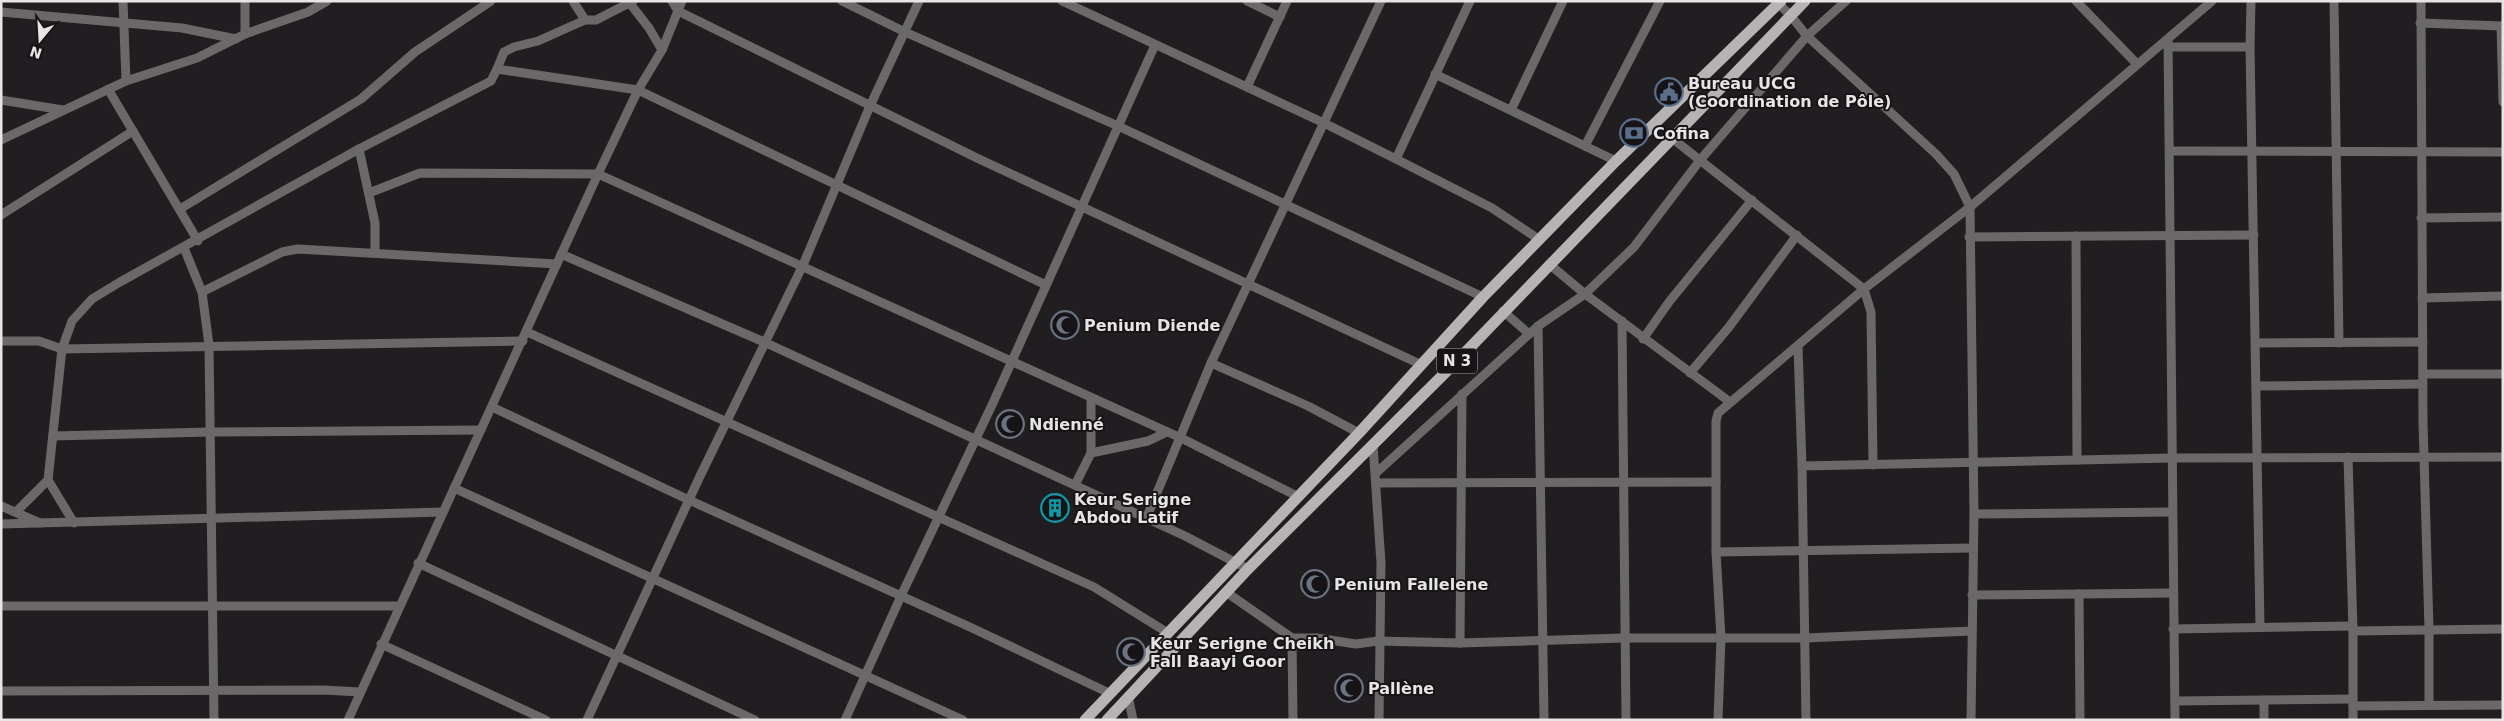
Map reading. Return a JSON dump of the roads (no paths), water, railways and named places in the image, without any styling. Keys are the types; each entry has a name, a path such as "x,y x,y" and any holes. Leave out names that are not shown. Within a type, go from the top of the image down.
{"main road":[{"name":"N 3","path":"1107,720 1248,569 1457,361 1503,311 1805,1"},
{"name":"N 3","path":"1085,720 1359,433 1483,297 1616,160 1778,2"}],"street":[{"path":"123,1 126,81"},
{"path":"245,1 245,34"},
{"path":"1,140 126,81 197,58 245,34 308,12 327,1"},
{"path":"180,209 361,99 415,52 491,1"},
{"path":"573,1 586,20"},
{"path":"672,1 678,11 870,106 1422,365"},
{"path":"348,720 418,563 527,332 598,174 638,90 662,50 682,1"},
{"path":"842,1 905,32 1118,126 1483,297"},
{"path":"587,720 726,420 803,265 870,106 919,1"},
{"path":"1062,1 1324,123 1492,208 1540,240"},
{"path":"1247,1 1280,17"},
{"path":"1247,87 1287,1"},
{"path":"1146,519 1211,363 1381,1"},
{"path":"1396,159 1470,1"},
{"path":"1511,110 1563,1"},
{"path":"1586,146 1660,1"},
{"path":"1376,478 1462,394 1479,381 1538,326 1585,294 1634,246 1700,159 1807,36 1846,1"},
{"path":"2076,1 2138,64"},
{"path":"1718,720 1721,638 1716,552 1716,420 1718,413 1864,289 1970,207 2138,64 2168,43 2212,1"},
{"path":"2251,1 2250,47 2260,627"},
{"path":"2334,1 2339,343"},
{"path":"2420,1 2423,457 2429,629 2429,705"},
{"path":"74,522 48,480 62,349 72,321 92,299 359,149 491,80 504,52 586,20 596,20 630,2 662,50"},
{"path":"1778,2 1807,36 1936,154 1954,174 1970,207 1974,462 1970,720"},
{"path":"1,12 182,28 236,39"},
{"path":"2420,23 2502,26 2503,102"},
{"path":"2168,43 2250,47"},
{"path":"2168,43 2172,593 2175,720"},
{"path":"845,720 900,596 975,440 1155,45"},
{"path":"497,69 638,90 1046,285"},
{"path":"1436,74 1616,160"},
{"path":"108,89 198,240"},
{"path":"1,100 63,110"},
{"path":"1,215 133,131"},
{"path":"1672,139 1864,289 1871,312 1873,465"},
{"path":"359,149 376,228 375,252"},
{"path":"2170,151 2503,152"},
{"path":"369,192 420,173 598,174 803,265 1091,399 1181,438 1297,496"},
{"path":"1643,339 1669,302 1752,200"},
{"path":"2421,218 2503,217"},
{"path":"1969,237 2254,235"},
{"path":"1690,373 1729,327 1797,236"},
{"path":"2076,236 2077,460"},
{"path":"184,248 202,292 209,346 214,720"},
{"path":"202,292 287,250 298,249 557,264"},
{"path":"562,254 764,342 1075,485 1235,561 1248,569"},
{"path":"1549,264 1643,339 1730,402"},
{"path":"2422,298 2503,296"},
{"path":"1503,311 1529,334"},
{"path":"1622,321 1626,720"},
{"path":"1538,326 1544,720"},
{"path":"527,332 1094,587 1168,634"},
{"path":"1,341 39,341 62,349 522,341"},
{"path":"2256,344 2423,342"},
{"path":"1798,347 1804,550 1806,720"},
{"path":"1211,363 1308,406 1359,433"},
{"path":"2256,386 2503,374"},
{"path":"1460,643 1462,394"},
{"path":"1075,485 1091,453 1091,399"},
{"path":"492,407 689,500 972,628 1109,693"},
{"path":"52,436 210,432 481,430"},
{"path":"1091,453 1148,441 1167,432"},
{"path":"1373,445 1380,562 1379,720"},
{"path":"2348,457 2353,629 2353,720"},
{"path":"1802,466 2171,458 2503,457"},
{"path":"1376,478 1461,484 1716,482"},
{"path":"16,512 48,480"},
{"path":"454,488 866,674 963,720"},
{"path":"1,506 42,524"},
{"path":"1,524 442,512"},
{"path":"1974,514 2172,512"},
{"path":"1716,552 1974,548"},
{"path":"418,563 616,657 755,720"},
{"path":"1226,592 1292,638 1317,638 1356,644 1378,641 1460,643 1624,638 1805,638 1972,631"},
{"path":"1972,595 2172,593"},
{"path":"2079,594 2080,720"},
{"path":"1,606 213,604 399,606"},
{"path":"2173,629 2260,627 2353,629 2503,628"},
{"path":"1292,638 1296,719"},
{"path":"382,644 546,720"},
{"path":"1,692 214,690 360,692"},
{"path":"1128,696 1133,720"},
{"path":"2175,701 2264,700 2429,705 2503,704"},
{"path":"2264,700 2264,720"}],"place":[{"name":"Bureau UCG (Coordination de Pôle)","path":"1669,92"},
{"name":"Cofina","path":"1634,133"},
{"name":"Penium Diende","path":"1065,325"},
{"name":"Ndienné","path":"1010,424"},
{"name":"Keur Serigne Abdou Latif","path":"1055,508"},
{"name":"Penium Fallelene","path":"1315,584"},
{"name":"Keur Serigne Cheikh Fall Baayi Goor","path":"1131,652"},
{"name":"Pallène","path":"1349,688"}]}
